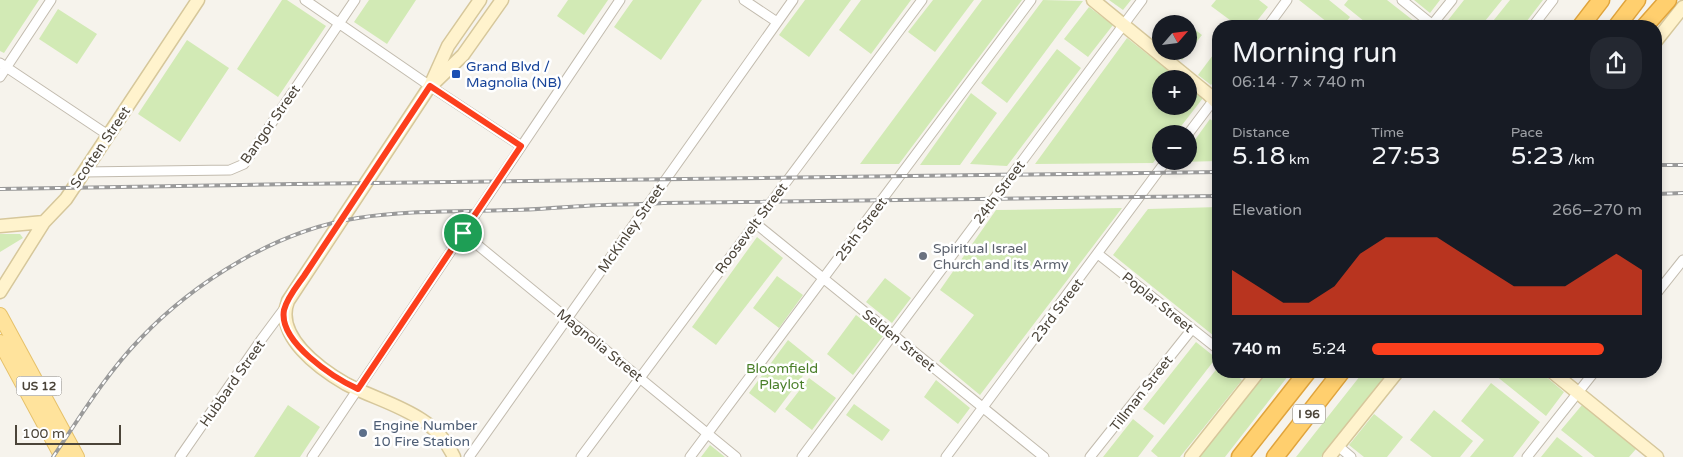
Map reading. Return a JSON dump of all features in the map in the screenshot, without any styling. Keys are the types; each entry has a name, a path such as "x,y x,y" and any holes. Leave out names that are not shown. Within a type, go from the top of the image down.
{"highway":[{"path":"1576,20 1587,0"},
{"path":"1586,20 1602,0"},
{"path":"1621,20 1636,0"},
{"path":"1650,20 1668,0"},
{"name":"I 96","path":"1240,457 1302,378"},
{"name":"I 96","path":"1275,457 1337,378"},
{"path":"1232,457 1294,388"}],"main road":[{"name":"US 12","path":"0,315 77,457"},
{"name":"US 12","path":"0,342 62,457"}],"street":[{"path":"0,77 3,65 51,0"},
{"name":"Scotten Street","path":"4,287 44,222 66,199 198,0"},
{"path":"305,0 521,146"},
{"name":"Bangor Street","path":"83,172 230,170 244,164 355,0"},
{"path":"454,457 445,442 423,420 395,404 346,384 303,352 289,330 284,316 284,309 430,86 448,46 480,0"},
{"path":"430,86 463,55 502,0"},
{"path":"312,457 620,0"},
{"path":"744,0 777,22"},
{"name":"McKinley Street","path":"469,457 793,0"},
{"name":"Roosevelt Street","path":"581,457 922,0"},
{"name":"25th Street","path":"690,457 1031,0"},
{"path":"1093,0 1212,95"},
{"name":"24th Street","path":"802,457 1142,0"},
{"path":"1272,20 1287,0"},
{"path":"1402,0 1426,20"},
{"path":"1437,20 1452,0"},
{"path":"1537,20 1553,0"},
{"path":"1662,33 1683,7"},
{"path":"3,65 108,135"},
{"path":"1195,125 1212,105"},
{"name":"23rd Street","path":"946,457 1159,170"},
{"path":"0,226 44,222"},
{"name":"Selden Street","path":"755,224 1044,457"},
{"name":"Magnolia Street","path":"463,233 736,457"},
{"name":"Poplar Street","path":"1098,254 1212,345"},
{"path":"1662,286 1683,260"},
{"name":"Hubbard Street","path":"180,457 284,309"},
{"name":"Tillman Street","path":"1090,457 1192,329"},
{"path":"1191,457 1249,378"},
{"path":"1329,457 1392,378"},
{"path":"1559,378 1658,457"},
{"path":"1527,457 1589,378"},
{"path":"1338,446 1351,457"}],"green space":[{"path":"0,0 39,0 4,53 0,51"},
{"path":"282,0 287,0 326,26 278,97 237,69"},
{"path":"369,0 416,0 387,44 354,22"},
{"path":"568,0 608,0 584,35 557,16"},
{"path":"633,0 702,0 661,60 614,27"},
{"path":"805,0 851,0 809,57 779,35"},
{"path":"861,0 911,0 871,54 839,30"},
{"path":"933,0 974,0 935,52 908,32"},
{"path":"982,0 1022,0 899,164 860,164"},
{"path":"1043,0 1083,1 1007,103 981,83"},
{"path":"1109,0 1131,0 1123,10"},
{"path":"1216,0 1259,0 1268,7 1258,20 1230,20 1211,6"},
{"path":"1299,0 1329,0 1350,17 1348,20 1324,20"},
{"path":"1348,0 1387,0 1413,20 1363,20 1344,5"},
{"path":"1414,0 1440,0 1430,13"},
{"path":"1464,0 1502,0 1486,20 1448,20"},
{"path":"1510,0 1543,0 1528,20 1494,20"},
{"path":"1089,7 1113,25 1088,57 1064,39"},
{"path":"58,9 97,34 77,64 39,39"},
{"path":"1198,32 1202,35 1198,40"},
{"path":"1127,38 1152,58 1152,60 1155,60 1168,70 1152,70 1152,115 1190,115 1182,125 1152,125 1152,163 1035,164"},
{"path":"187,40 229,68 180,142 138,114"},
{"path":"1057,49 1081,68 1007,166 970,164"},
{"path":"1212,56 1212,84 1198,75"},
{"path":"971,93 997,113 960,165 920,165"},
{"path":"1197,93 1203,98 1197,106"},
{"path":"1210,119 1212,121 1212,161 1197,162 1197,137"},
{"path":"1212,207 1212,334 1113,255 1148,209"},
{"path":"1122,208 980,395 939,361 974,315 940,290 996,210"},
{"path":"0,234 20,234 23,238 0,252"},
{"path":"757,237 783,258 716,345 692,327"},
{"path":"777,276 803,295 779,328 753,308"},
{"path":"885,278 911,298 892,323 866,302"},
{"path":"856,315 883,336 853,375 827,354"},
{"name":"Bloomfield Playlot","path":"788,340 814,361 775,413 749,393"},
{"path":"1196,342 1212,355 1212,363 1164,425 1143,409"},
{"path":"1212,375 1212,378 1240,378 1242,380 1180,457 1158,457 1151,451"},
{"path":"809,378 836,398 812,430 785,409"},
{"path":"1261,378 1287,378 1225,457 1199,457"},
{"path":"1358,378 1384,378 1321,457 1296,457"},
{"path":"1499,378 1547,378 1564,392 1546,416"},
{"path":"936,380 970,408 958,424 924,397"},
{"path":"1491,383 1540,422 1513,457 1470,457 1484,440 1461,421"},
{"path":"854,404 890,430 882,441 846,415"},
{"path":"288,405 320,427 300,457 254,457"},
{"path":"1582,405 1636,449 1629,457 1595,457 1561,430"},
{"path":"1434,410 1473,441 1460,457 1432,457 1410,440"},
{"path":"1374,414 1403,437 1387,457 1364,457 1349,445"},
{"path":"1133,419 1154,436 1138,457 1103,457"},
{"path":"1557,437 1583,457 1541,457"},
{"path":"710,445 725,457 701,457"}],"railway":[{"path":"1662,165 1683,165"},
{"path":"0,189 1212,172"},
{"path":"1662,194 1683,193"},
{"path":"53,457 94,396 128,352 186,297 212,278 268,246 328,224 377,215 530,210 594,205 1212,196"}],"place":[{"name":"Grand Blvd / Magnolia (NB)","path":"456,74"},
{"name":"Spiritual Israel Church and its Army","path":"923,256"},
{"name":"Engine Number 10 Fire Station","path":"363,433"}],"route":[{"path":"430,86 521,146 463,233 358,389 346,384 314,362 303,352 293,338 284,316 284,309 288,301 430,86"}]}
